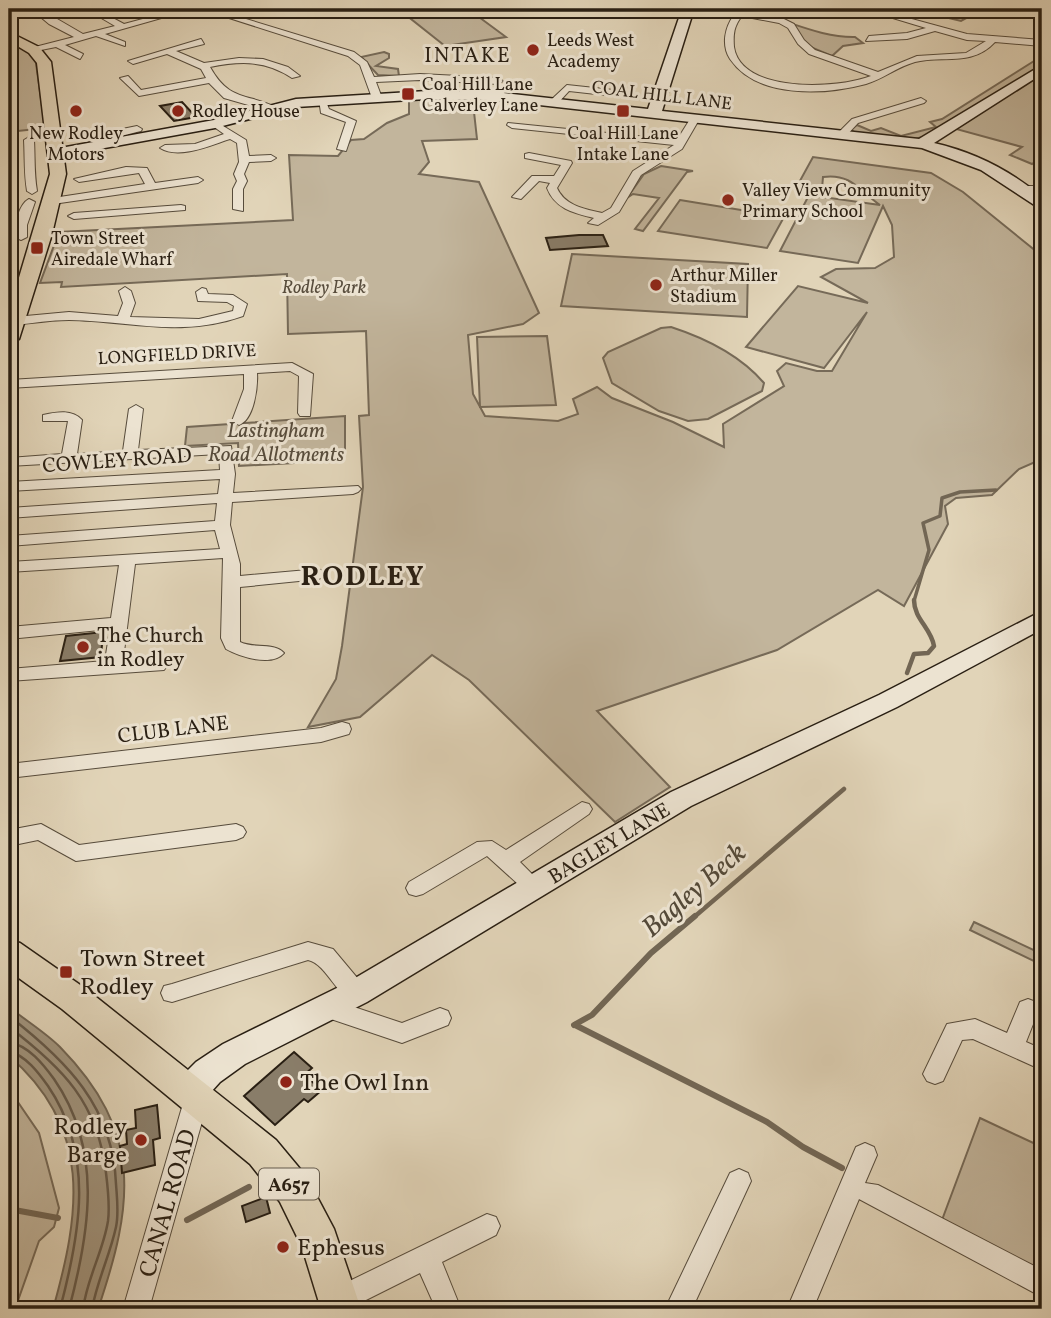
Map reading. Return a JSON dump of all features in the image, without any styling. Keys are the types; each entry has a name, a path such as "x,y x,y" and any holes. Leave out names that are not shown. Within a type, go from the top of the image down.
{"main road":[{"path":"9,36 34,50 44,62 58,174 53,201 9,339"},
{"name":"A657","path":"9,953 74,999 263,1152 293,1189 320,1242 340,1304"}],"street":[{"path":"35,9 52,22 81,37"},
{"path":"90,9 122,26"},
{"path":"34,50 189,9"},
{"path":"205,9 340,49 364,64 377,98"},
{"path":"220,13 234,9"},
{"path":"654,113 688,9"},
{"path":"717,9 781,20 791,26 801,42 812,52 880,76"},
{"path":"867,9 932,29 992,40 1042,43"},
{"path":"1019,9 1042,14"},
{"path":"741,12 730,26 730,46 737,64 756,79 775,84 820,87 861,82 916,59 977,53 992,40"},
{"path":"159,17 179,25"},
{"path":"869,39 907,36 932,29"},
{"path":"96,33 122,44"},
{"path":"133,61 201,41"},
{"path":"57,44 80,56"},
{"path":"168,51 204,66 253,59 287,69 295,76"},
{"path":"204,66 211,80 229,98 258,102 273,109"},
{"path":"922,144 1042,69"},
{"path":"125,78 139,93 211,80"},
{"path":"369,80 499,81"},
{"path":"555,101 567,88 623,94"},
{"name":"COAL HILL LANE","path":"55,153 118,136 215,124 273,109 322,102 465,94 555,101 922,144 960,155 1023,189 1042,205"},
{"path":"841,135 855,121 921,101"},
{"path":"322,102 324,111 351,121 342,149"},
{"path":"529,156 567,163 556,180 553,193 565,205 599,220 615,210 637,173 680,143 695,118"},
{"path":"574,132 584,120"},
{"path":"215,124 242,142 244,159 238,189 239,209"},
{"path":"512,125 680,143"},
{"path":"93,136 118,136 137,129"},
{"path":"165,148 196,147 231,135"},
{"path":"29,140 30,154 27,161 32,177 31,197 21,231 46,222"},
{"path":"244,159 271,158"},
{"path":"79,179 104,176 113,167 143,170 150,185"},
{"path":"32,177 58,174"},
{"path":"517,197 536,178 556,180"},
{"path":"53,201 198,180"},
{"path":"1023,189 1042,189"},
{"path":"127,191 132,197 129,210"},
{"path":"74,216 181,208"},
{"path":"15,321 68,316 144,324 213,321 239,313 241,304 229,298 202,298 202,292"},
{"path":"122,322 127,297 145,301"},
{"name":"LONGFIELD DRIVE","path":"9,384 292,367 306,374 301,409"},
{"path":"235,417 251,389 250,368"},
{"path":"130,454 136,409"},
{"path":"48,418 69,416 75,420 69,458"},
{"path":"9,462 226,449 228,474 222,525 233,582 232,645 246,652 275,653"},
{"name":"COWLEY ROAD","path":"9,487 228,474"},
{"path":"9,513 353,489"},
{"path":"9,541 222,525"},
{"path":"9,567 229,553"},
{"path":"113,666 128,559"},
{"path":"233,582 319,574"},
{"name":"BAGLEY LANE","path":"193,1094 208,1072 234,1054 356,993 536,888 681,799 888,701 1042,619"},
{"path":"9,633 120,623"},
{"path":"9,675 113,666 158,666"},
{"name":"CLUB LANE","path":"9,772 321,734 342,729"},
{"path":"507,860 582,809"},
{"path":"9,838 41,832 76,853 236,832"},
{"path":"416,888 484,848 492,849 507,860 536,888"},
{"path":"172,993 308,951 324,955 356,993"},
{"path":"327,1008 402,1033 440,1018"},
{"path":"1013,1047 1027,1009"},
{"path":"936,1074 956,1031 975,1029 1042,1060"},
{"name":"CANAL ROAD","path":"136,1309 174,1179 193,1094"},
{"path":"800,1309 864,1155"},
{"path":"678,1309 739,1181"},
{"path":"869,1194 1042,1284"},
{"path":"340,1304 487,1226"},
{"path":"426,1256 449,1307"}],"green space":[{"path":"439,9 468,9 506,37 445,46 406,15"},
{"path":"726,9 743,10 776,19"},
{"path":"873,9 983,9 961,21 915,10 900,16"},
{"path":"785,22 823,33 855,37 863,43 843,46 832,56 808,46"},
{"path":"9,41 35,56 45,128 9,132"},
{"path":"384,52 389,54 389,58 376,66 398,69 399,76 378,75 361,57"},
{"path":"1042,56 1042,65 927,136 910,140 856,135 851,129 857,125 871,131 881,128 901,136 936,127 930,122 942,119"},
{"path":"1042,74 1042,157 1032,164 1010,155 1022,147 956,129"},
{"name":"Rodley Park","path":"467,97 474,112 477,139 422,141 429,162 419,174 479,182 539,313 523,324 468,335 473,394 485,416 558,421 578,414 573,399 597,387 612,398 673,422 724,447 723,424 784,386 777,371 786,363 817,371 832,371 867,312 824,368 746,347 798,286 868,303 821,277 836,269 875,268 894,257 892,225 883,206 858,263 780,251 809,195 880,205 848,180 833,176 823,177 822,189 796,188 813,157 931,173 963,192 1042,256 1042,459 1019,469 992,495 956,498 945,506 948,524 904,606 878,590 777,650 597,711 670,787 615,822 469,680 432,655 360,717 308,727 336,679 342,646 363,487 359,416 369,415 366,331 288,334 287,274 61,287 62,282 40,283 59,232 293,220 289,155 338,156 351,140 364,139 387,123 409,114 409,100"},
{"path":"661,166 693,171 687,172 643,231 635,229 659,198 633,194 627,198 644,174"},
{"path":"680,200 784,217 767,248 658,231"},
{"name":"Arthur Miller Stadium","path":"572,254 748,264 747,317 561,306"},
{"path":"671,327 709,342 733,356 764,383 762,391 708,419 688,421 659,411 612,383 603,358 608,352 661,328"},
{"path":"547,336 556,405 480,407 477,337"},
{"name":"Lastingham Road Allotments","path":"345,416 345,451 295,455 294,463 239,466 238,443 185,446 187,427"},
{"path":"974,922 1042,954 1042,965 970,930"},
{"path":"9,1089 39,1133 59,1208 54,1227 39,1241 15,1309 9,1309"},
{"path":"980,1118 1042,1147 1042,1272 942,1220"}],"water":[{"path":"9,1007 60,1047 87,1078 106,1109 118,1139 124,1170 124,1202 119,1235 98,1309 53,1309 69,1239 73,1174 67,1142 55,1112 36,1084 9,1056"}],"building":[{"name":"Rodley House","path":"182,102 196,117 174,121 160,106"},
{"path":"603,235 608,246 550,250 546,238"},
{"name":"The Church in Rodley","path":"103,632 101,657 60,661 66,636"},
{"name":"The Owl Inn","path":"294,1052 312,1068 304,1075 322,1090 308,1102 304,1099 275,1125 244,1096"},
{"name":"Rodley Barge","path":"157,1105 160,1138 153,1140 155,1165 122,1173 120,1146 127,1144 126,1130 136,1128 135,1110"},
{"path":"266,1197 270,1213 246,1222 242,1206"}],"waterway":[{"name":"Bagley Beck","path":"914,601 929,550 923,523 940,516 942,498 960,492 996,490"},
{"name":"Bagley Beck","path":"907,673 914,654 928,653 934,646 917,613 914,601"},
{"name":"Bagley Beck","path":"693,918 844,789"},
{"name":"Bagley Beck","path":"574,1025 592,1015 651,953 695,916"},
{"path":"575,1025 767,1122 803,1147 842,1168"},
{"name":"Bagley Beck","path":"187,1220 249,1187"},
{"name":"Bagley Beck","path":"9,1209 58,1218"}],"place":[{"name":"Leeds West Academy","path":"533,50"},
{"name":"Coal Hill Lane Calverley Lane","path":"408,94"},
{"name":"New Rodley Motors","path":"76,111"},
{"name":"Rodley House","path":"178,111"},
{"name":"Coal Hill Lane Intake Lane","path":"623,111"},
{"name":"Valley View Community Primary School","path":"728,200"},
{"name":"Town Street Airedale Wharf","path":"37,248"},
{"name":"Arthur Miller Stadium","path":"656,285"},
{"name":"The Church in Rodley","path":"83,647"},
{"name":"Town Street Rodley","path":"66,972"},
{"name":"The Owl Inn","path":"286,1082"},
{"name":"Rodley Barge","path":"141,1140"},
{"name":"Ephesus","path":"283,1247"}],"district":[{"name":"INTAKE","path":"468,55"},
{"name":"RODLEY","path":"363,575"}]}
